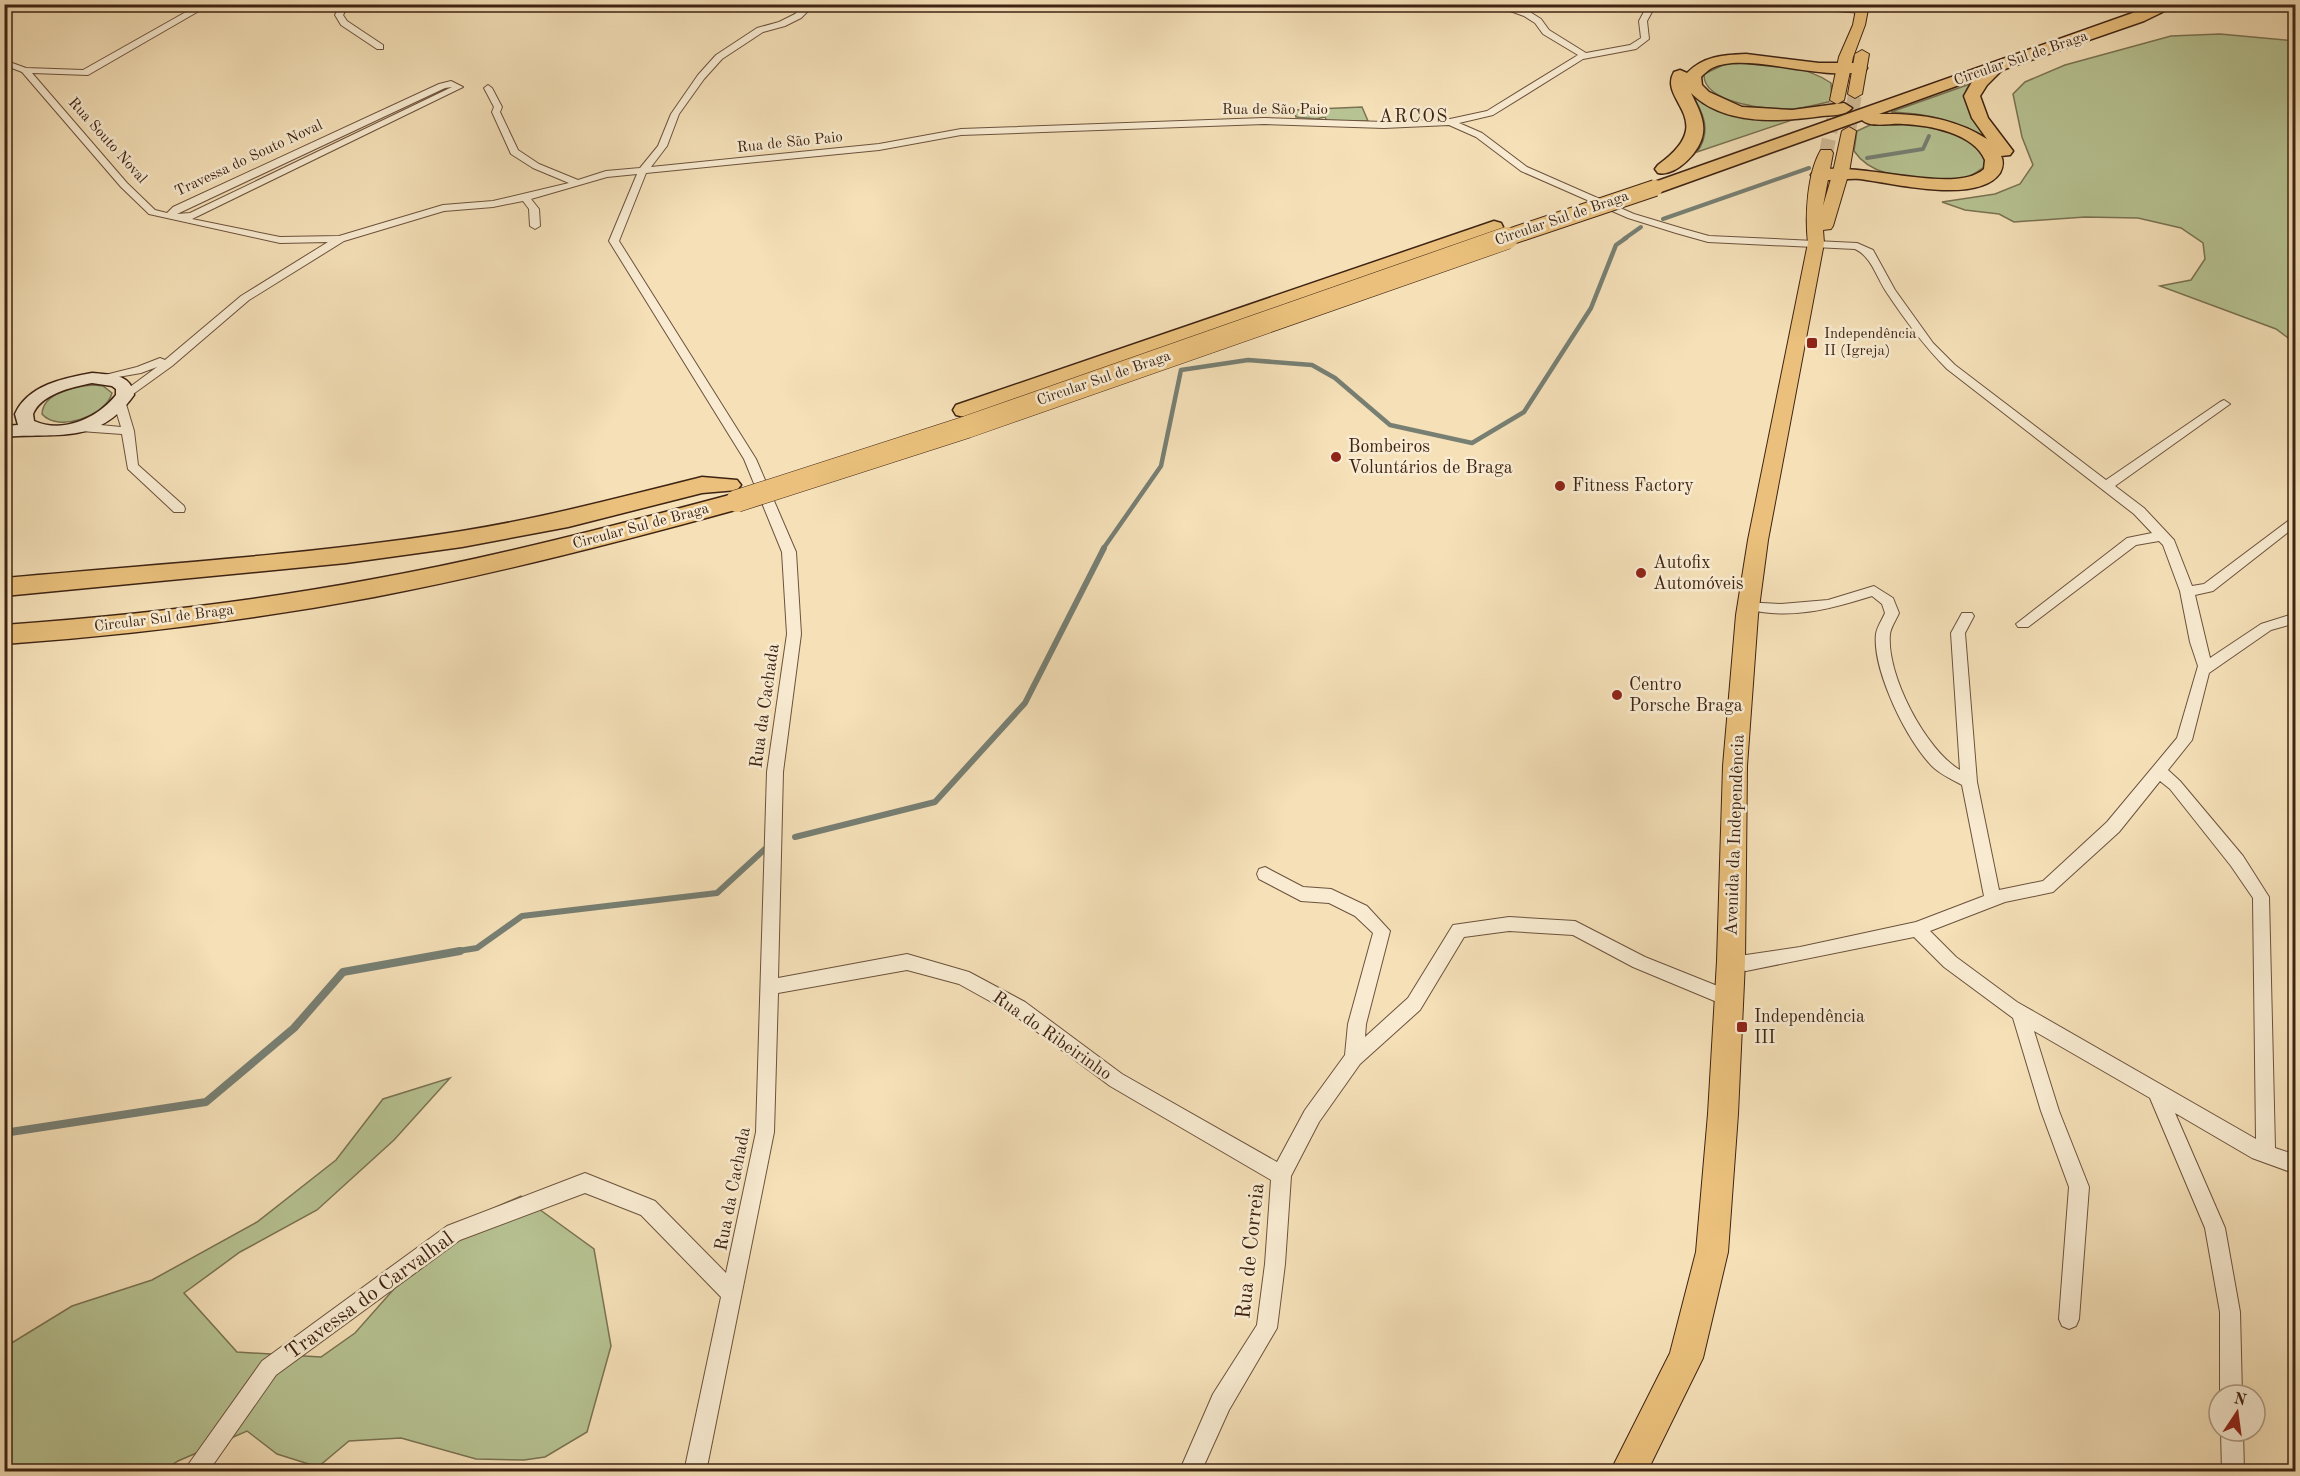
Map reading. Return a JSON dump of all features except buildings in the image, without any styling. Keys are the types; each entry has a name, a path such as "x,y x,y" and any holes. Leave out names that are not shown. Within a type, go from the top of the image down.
{"highway":[{"name":"Circular Sul de Braga","path":"4,635 82,630 211,614 408,580 595,540 893,435 1652,178 1848,92 2144,4"},
{"name":"Circular Sul de Braga","path":"1848,92 1914,95 1996,69 2172,4"},
{"path":"1652,178 1687,150 1695,137 1696,123 1681,89 1679,78 1689,64 1704,57 1739,54 1810,65 1848,92 1897,118 1934,123 1961,132 1981,143 1991,153 1995,163 1987,176 1962,184 1877,180 1850,184 1826,153"},
{"path":"1724,60 1764,60 1810,65 1828,61 1848,92 1800,115 1753,114 1724,106 1708,98 1696,89 1692,79 1700,67 1724,60"},
{"path":"1820,175 1841,172 1854,165 1877,180 1957,191 1983,188 2001,179 2009,167 2005,153 1980,118 1972,96 1980,82 1996,69"},
{"path":"4,587 346,555 462,539 568,519 702,486 733,493"},
{"name":"Circular Sul de Braga","path":"4,618 183,599 326,577 733,493"},
{"path":"4,653 82,630"}],"main road":[{"path":"4,11 27,4"},
{"name":"Avenida da Independência","path":"1815,243 1824,230 1841,172 1848,92 1862,53 1859,25 1862,8"},
{"name":"Avenida da Independência","path":"1628,1472 1686,1358 1712,1252 1723,1114 1731,961 1735,766 1749,605 1758,540 1815,243 1814,231 1820,175 1826,153"},
{"path":"4,432 33,429 62,431 80,427 104,417 122,399 124,387 117,381 105,378 85,379 63,385 37,398 29,406 23,419 33,429"},
{"path":"4,414 29,406"}],"street":[{"path":"25,70 85,74 207,4"},
{"path":"345,4 339,15 344,23 380,47"},
{"path":"642,172 662,146 675,114 719,57 760,30 782,24 798,16 811,4"},
{"path":"1495,4 1527,14 1538,21 1546,32 1585,56"},
{"name":"Rua de São Paio","path":"340,239 443,208 493,204 606,174 879,147 961,132 1264,121 1384,125 1450,122 1490,113 1585,56 1633,47 1645,39 1643,21 1650,8 1796,6 1862,8"},
{"name":"Rua Souto Noval","path":"4,62 25,70 124,185 152,212 280,240 340,239"},
{"name":"Travessa do Souto Noval","path":"457,84 459,87 192,216 172,217 171,214 176,209 265,168 442,86 457,84"},
{"path":"488,88 498,106 496,112 514,152 536,166 578,183"},
{"path":"1479,135 1490,113"},
{"path":"1450,122 1479,135 1524,169 1631,216 1708,239 1857,246 1869,252 1890,290 1929,345 1951,367 2139,511 2169,543 2187,591 2206,668"},
{"path":"354,127 369,132"},
{"path":"265,168 280,174"},
{"name":"Rua da Cachada","path":"642,172 614,241 750,459 789,552 794,634 775,772 765,1132 695,1472"},
{"path":"525,197 534,209 535,226"},
{"path":"179,509 132,466 122,399 168,364 245,298 340,239"},
{"path":"105,378 141,369 184,348"},
{"path":"2106,486 2224,404"},
{"path":"80,427 128,431"},
{"path":"2187,591 2208,588 2295,519"},
{"path":"2023,624 2132,541 2162,536"},
{"path":"1749,605 1781,609 1828,605 1874,591 1888,602 1892,612 1883,634 1888,666 1901,704 1917,735 1938,763 1969,782"},
{"path":"1967,616 1958,633 1969,782 1993,899"},
{"path":"1731,961 1746,963 1800,954 1917,929 1993,899 2047,887 2113,827 2184,740 2203,670 2266,627 2295,618"},
{"path":"2159,771 2175,785 2237,861 2261,897 2266,1154"},
{"path":"1265,874 1301,894 1331,896 1360,911 1382,931 1357,1024 1354,1058"},
{"name":"Rua de Correia","path":"1190,1472 1221,1402 1267,1328 1275,1264 1281,1175 1312,1116 1354,1058 1414,1004 1459,930 1509,924 1575,928 1639,962 1728,999"},
{"path":"1917,929 1950,962 2020,1013 2266,1154 2295,1165"},
{"name":"Rua do Ribeirinho","path":"769,987 907,962 963,977 1019,1008 1116,1080 1281,1175"},
{"path":"2020,1013 2050,1111 2079,1187 2069,1319"},
{"path":"2157,1092 2215,1228 2230,1312 2231,1383"},
{"name":"Travessa do Carvalhal","path":"194,1472 269,1368 454,1233 585,1184 648,1208 732,1294"},
{"path":"2232,1443 2233,1472"}],"green space":[{"path":"2220,34 2295,41 2295,343 2276,329 2160,286 2191,280 2205,259 2203,243 2181,228 2138,218 2085,217 2014,222 1999,214 1965,210 1942,202 1995,194 2020,184 2033,165 2022,137 2013,94 2025,82 2065,65 2171,36"},
{"path":"1738,62 1774,64 1810,72 1831,83 1832,101 1795,109 1756,107 1726,99 1706,84 1704,74 1723,65"},
{"path":"1970,84 1966,91 1966,99 1995,149 1970,132 1947,121 1934,117 1891,112"},
{"path":"1690,91 1703,101 1801,117 1697,152 1702,144 1705,128 1702,113"},
{"path":"1362,107 1368,121 1327,121 1325,117 1316,119 1296,117 1294,110"},
{"path":"1890,121 1931,125 1956,133 1977,148 1986,159 1984,167 1969,177 1943,181 1888,174 1869,166 1854,151 1857,131 1870,125"},
{"path":"94,385 103,386 112,393 101,409 91,415 70,422 59,422 42,414 44,406 54,395 70,389"},
{"path":"450,1078 394,1140 317,1210 240,1252 184,1293 237,1352 321,1357 355,1333 448,1228 521,1196 594,1249 611,1346 587,1432 545,1457 524,1460 476,1459 401,1438 349,1441 318,1467 277,1454 247,1431 178,1461 163,1471 5,1472 5,1347 72,1306 152,1280 257,1222 336,1160 383,1099"}],"waterway":[{"path":"1867,158 1923,149 1929,136"},
{"path":"1663,219 1809,168"},
{"path":"1624,239 1641,227"},
{"path":"1103,549 1161,466 1181,370 1248,360 1312,365 1335,378 1390,425 1472,443 1524,412 1591,308 1616,245 1626,238"},
{"path":"795,837 935,802 1025,703 1104,548"},
{"path":"452,952 477,948 522,916 717,893 765,849"},
{"path":"4,1133 206,1102 294,1028 343,972 460,951"}],"tunnel":[{"path":"1849,131 1855,94"},
{"path":"1826,153 1837,100"}],"place":[{"name":"Independência II (Igreja)","path":"1812,343"},
{"name":"Bombeiros Voluntários de Braga","path":"1336,457"},
{"name":"Fitness Factory","path":"1560,486"},
{"name":"Autofix Automóveis","path":"1641,573"},
{"name":"Centro Porsche Braga","path":"1617,695"},
{"name":"Independência III","path":"1742,1027"}],"district":[{"name":"ARCOS","path":"1414,117"}]}
